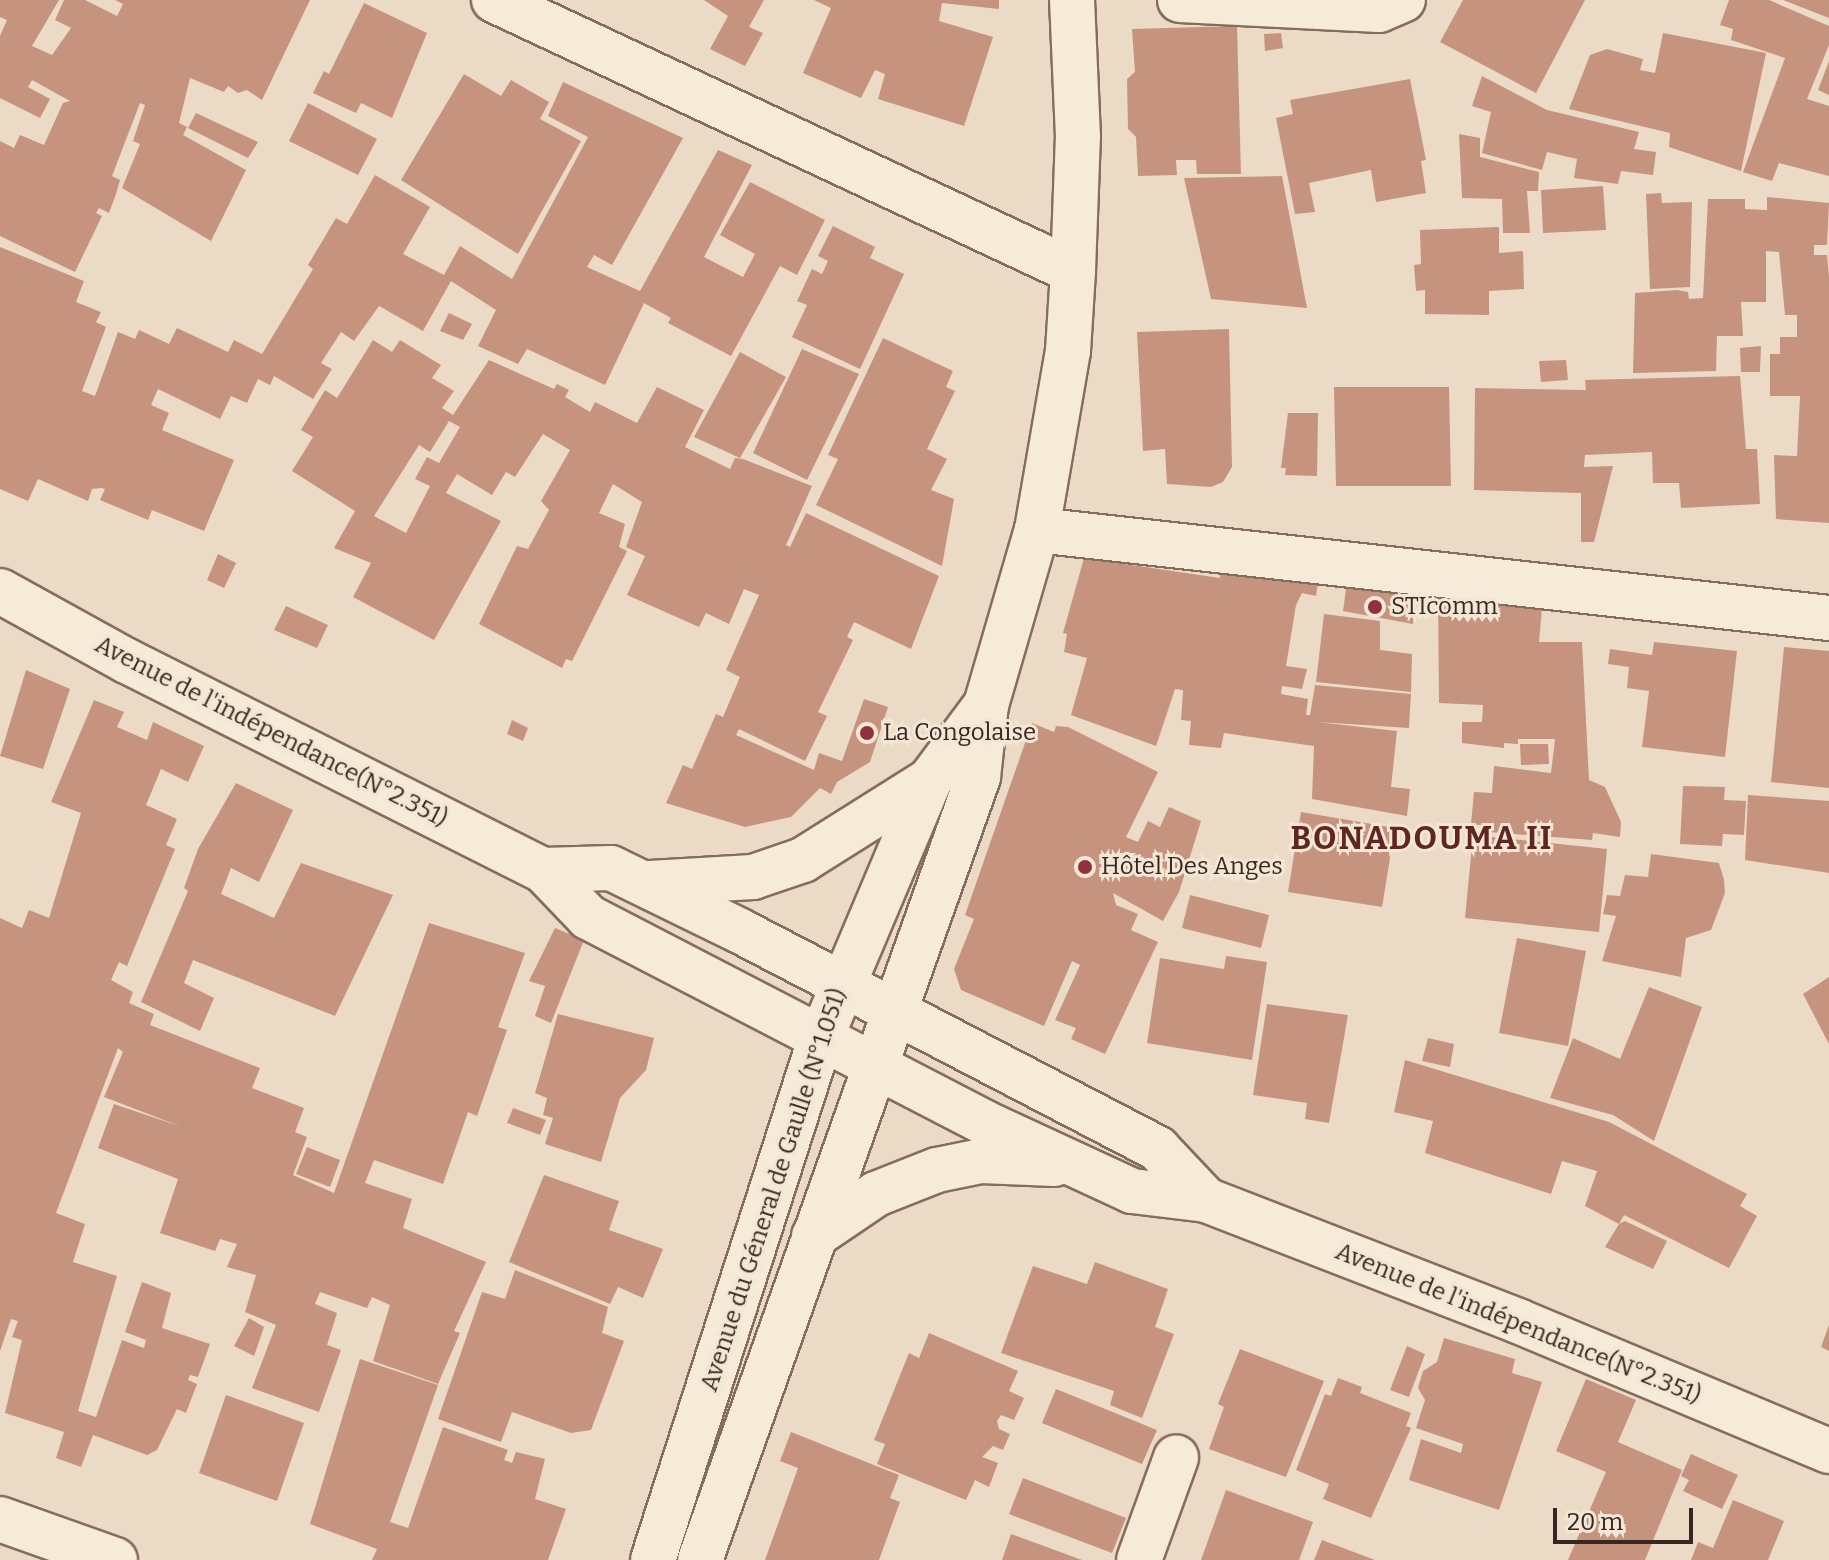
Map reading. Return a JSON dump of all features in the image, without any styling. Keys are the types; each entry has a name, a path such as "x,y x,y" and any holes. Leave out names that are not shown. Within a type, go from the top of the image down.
{"main road":[{"path":"494,0 1073,271"},
{"name":"Avenue du Géneral de Gaulle (N°1.051)","path":"700,1560 978,777 986,705 1037,530 1068,351 1078,137 1072,0"},
{"path":"1180,0 1379,10 1403,0"},
{"path":"1037,530 1829,618"},
{"name":"Avenue de l'indépendance(N°2.351)","path":"0,591 127,661 543,870 588,917 820,1040 1132,1191 1206,1200 1518,1321 1829,1451"},
{"name":"Avenue du Géneral de Gaulle (N°1.051)","path":"653,1560 820,1040 930,780 986,705"},
{"path":"644,883 753,877 803,860 930,780"},
{"name":"Avenue de l'indépendance(N°2.351)","path":"543,870 611,868 644,883 1158,1149 1206,1200"},
{"path":"814,1236 876,1194 937,1170 1016,1160 1080,1166"},
{"path":"1139,1560 1176,1458"},
{"path":"0,1519 115,1560"}],"building":[{"path":"0,0 59,0 32,46 52,55 71,28 55,20 64,0 85,0 117,16 123,4 115,0 310,0 262,100 247,90 238,93 228,86 224,92 190,78 179,123 187,127 183,135 246,170 211,241 122,188 140,144 133,141 145,105 140,103 112,176 120,180 109,213 99,208 96,213 102,216 75,272 0,236 0,141 14,148 20,135 44,145 63,103 70,101 32,80 28,87 50,99 40,118 0,98 0,36 7,20 0,17"},
{"path":"704,0 764,0 749,27 763,33 745,66 710,49 728,16"},
{"path":"814,0 999,0 999,9 942,3 939,21 993,37 964,126 878,99 885,74 875,70 861,98 803,73 831,8"},
{"path":"1463,0 1585,0 1536,93 1440,42"},
{"path":"1729,0 1769,0 1829,26 1829,45 1807,99 1829,106 1829,176 1779,163 1772,181 1743,172 1785,58 1731,40 1733,29 1720,25"},
{"path":"1783,0 1829,0 1829,18"},
{"path":"364,3 427,33 392,118 361,103 356,113 313,93 324,71 329,74"},
{"path":"1237,26 1241,174 1197,174 1196,160 1176,160 1177,175 1138,176 1136,137 1128,129 1127,79 1135,72 1132,29"},
{"path":"1281,33 1283,48 1265,51 1264,34"},
{"path":"1663,33 1766,53 1741,171 1669,147 1670,133 1569,109 1590,55 1607,49 1643,59 1640,70 1655,73"},
{"path":"1829,61 1829,95 1818,90"},
{"path":"464,74 501,96 511,80 549,102 540,119 581,141 518,254 401,180"},
{"path":"1482,76 1547,110 1639,132 1634,149 1656,152 1653,175 1621,171 1618,184 1574,178 1577,159 1547,152 1542,170 1482,153 1491,112 1472,106"},
{"path":"1410,79 1426,160 1421,161 1426,193 1376,202 1371,170 1309,183 1315,212 1295,214 1276,118 1293,114 1290,100"},
{"path":"563,82 683,138 612,265 594,255 587,267 640,291 718,150 752,165 704,257 743,277 755,254 720,235 750,182 825,220 797,275 780,266 731,356 668,323 671,318 644,303 605,385 527,349 518,364 478,346 496,310 451,281 423,331 379,306 354,341 341,332 321,363 332,369 313,399 274,376 270,385 258,379 247,403 231,396 220,419 158,389 151,405 169,413 162,430 234,460 204,531 152,510 148,520 100,500 105,489 101,488 92,489 88,501 38,479 28,501 0,489 0,247 84,281 76,302 101,312 96,322 106,327 82,391 95,396 118,332 135,339 139,330 169,344 177,328 228,352 234,340 262,354 313,269 308,265 336,218 347,224 375,175 430,207 403,254 444,275 460,246 512,279 588,137 548,116"},
{"path":"308,103 377,139 358,175 289,141"},
{"path":"196,113 258,142 248,158 188,128"},
{"path":"1459,134 1480,138 1480,157 1539,172 1538,191 1527,191 1530,233 1503,233 1502,199 1462,198"},
{"path":"1282,176 1307,308 1211,299 1184,178"},
{"path":"1603,186 1606,230 1543,233 1541,190"},
{"path":"1661,193 1662,203 1692,202 1690,287 1650,289 1646,194"},
{"path":"1767,197 1829,203 1827,245 1814,245 1814,255 1827,255 1829,277 1829,523 1776,519 1774,455 1797,456 1800,396 1770,396 1770,354 1780,354 1780,337 1797,337 1797,315 1785,315 1779,252 1766,251 1766,302 1741,302 1743,336 1717,336 1716,371 1633,373 1635,293 1677,290 1688,292 1689,299 1703,298 1708,199 1745,199 1745,209 1767,210"},
{"path":"833,226 875,247 870,258 904,274 860,369 792,337 807,305 797,301 812,269 822,274 828,261 818,256"},
{"path":"1499,227 1499,253 1523,251 1524,289 1489,291 1489,315 1425,314 1425,290 1416,291 1414,265 1421,264 1420,230"},
{"path":"449,313 472,324 463,340 440,331"},
{"path":"1229,329 1232,467 1223,482 1211,487 1167,484 1165,449 1143,451 1137,332"},
{"path":"883,338 953,371 946,387 955,391 927,449 947,459 931,490 954,499 942,566 816,505 838,459 828,455"},
{"path":"373,340 392,352 400,340 441,365 432,378 454,391 442,408 453,415 489,360 554,389 557,384 569,390 565,397 590,412 595,402 637,423 657,387 704,410 685,447 730,469 735,458 743,459 812,486 786,545 790,547 806,513 939,576 911,649 854,622 847,637 853,640 818,712 827,716 805,761 739,729 736,735 814,770 819,753 842,761 864,699 888,707 870,762 837,782 831,794 820,788 791,817 745,827 666,803 683,765 692,769 716,714 723,717 740,677 726,670 759,595 744,589 729,624 706,613 699,627 627,595 645,556 626,547 642,502 613,484 599,513 625,524 619,547 627,551 572,661 566,659 562,668 479,624 517,546 528,549 549,510 541,501 570,450 543,434 515,477 506,472 492,495 457,474 446,493 501,521 434,640 353,597 371,563 334,548 355,511 292,471 313,437 301,430 325,390 337,398","holes":["449,421 460,427 439,463 427,457 415,479 430,486 406,533 374,516 419,445 430,452"]},
{"path":"1761,346 1760,372 1741,372 1740,348"},
{"path":"802,349 859,374 807,480 753,453"},
{"path":"740,352 786,377 740,458 694,437"},
{"path":"1566,360 1568,380 1541,382 1539,361"},
{"path":"1740,376 1746,449 1757,449 1760,504 1681,508 1679,483 1653,483 1652,452 1585,455 1584,467 1613,466 1594,542 1581,542 1581,493 1474,490 1475,388 1586,390 1585,380"},
{"path":"1334,387 1449,387 1451,486 1336,486"},
{"path":"1288,413 1318,413 1317,476 1285,475 1286,468 1281,468"},
{"path":"218,554 236,563 224,588 207,580"},
{"path":"1084,558 1220,578 1220,572 1245,575 1248,565 1320,570 1316,596 1302,593 1296,605 1286,666 1307,669 1302,689 1282,686 1281,694 1308,699 1306,715 1310,715 1315,685 1411,694 1409,728 1317,722 1397,731 1391,787 1410,789 1407,816 1312,799 1314,746 1224,733 1221,748 1189,745 1191,721 1181,720 1183,690 1175,689 1156,746 1071,715 1087,658 1064,652 1067,634 1063,633"},
{"path":"1347,582 1415,594 1413,624 1343,611"},
{"path":"1438,596 1542,608 1539,642 1582,642 1589,780 1605,787 1621,822 1620,837 1593,833 1592,840 1488,832 1489,826 1471,824 1474,792 1492,793 1494,766 1551,773 1555,739 1518,739 1518,744 1504,743 1504,748 1462,743 1462,722 1482,722 1483,705 1439,703"},
{"path":"286,606 328,625 317,648 274,630"},
{"path":"1324,614 1380,621 1380,650 1412,654 1411,692 1316,682"},
{"path":"1654,642 1737,651 1725,757 1642,747 1649,691 1627,688 1629,667 1608,664 1610,649 1652,655"},
{"path":"1784,647 1829,651 1829,788 1771,782"},
{"path":"26,670 70,689 43,769 0,756"},
{"path":"94,700 124,712 117,727 147,740 153,722 204,746 188,782 161,769 146,805 177,819 166,845 175,849 127,966 119,962 111,980 133,992 129,1003 154,1014 150,1025 260,1068 252,1088 304,1108 295,1132 307,1137 293,1175 334,1193 429,923 525,953 498,1027 507,1030 477,1116 468,1112 443,1184 374,1160 365,1183 412,1199 403,1228 486,1262 454,1331 460,1333 438,1384 373,1361 390,1305 372,1297 367,1308 320,1292 315,1304 337,1313 327,1345 341,1350 319,1412 252,1388 276,1325 245,1312 256,1275 227,1267 237,1244 220,1239 215,1251 160,1233 178,1179 98,1148 114,1104 182,1127 104,1097 123,1052 118,1048 56,1213 85,1224 73,1262 117,1276 78,1411 96,1417 122,1340 144,1348 146,1340 125,1332 142,1282 171,1293 162,1328 210,1344 198,1377 190,1375 188,1380 197,1384 186,1413 177,1409 157,1450 147,1455 93,1435 81,1467 56,1458 64,1432 5,1413 22,1340 12,1337 18,1321 11,1319 0,1351 0,918 22,928 29,910 49,918 81,813 51,802"},
{"path":"512,720 528,728 523,741 507,734"},
{"name":"Hôtel Des Anges","path":"1032,723 1054,732 1056,726 1068,727 1158,772 1126,837 1138,842 1148,821 1160,827 1169,807 1201,821 1179,892 1163,921 1113,893 1116,905 1138,914 1131,930 1158,942 1105,1054 1071,1039 1076,1028 1055,1020 1080,965 1072,961 1044,1026 961,990 954,969 974,919 965,915"},
{"path":"1520,744 1548,744 1549,764 1521,765"},
{"path":"236,783 293,810 259,882 231,868 221,894 274,918 301,863 393,895 335,1016 193,960 184,983 214,998 200,1031 141,1002 188,891 184,888 198,849"},
{"path":"1683,786 1725,787 1724,800 1746,801 1744,835 1723,834 1722,846 1680,844"},
{"path":"1748,795 1829,801 1829,873 1745,860"},
{"path":"1301,812 1395,828 1382,907 1288,892"},
{"path":"1473,835 1607,849 1599,932 1465,918"},
{"path":"1651,854 1719,863 1724,880 1725,893 1711,930 1686,938 1681,977 1602,961 1616,916 1603,914 1607,895 1620,896 1625,875 1648,877"},
{"path":"1190,895 1269,915 1261,948 1182,928"},
{"path":"555,928 584,940 551,1023 535,1016 545,986 529,981"},
{"path":"1517,938 1586,951 1568,1046 1499,1033"},
{"path":"1226,956 1267,962 1252,1060 1147,1043 1160,958 1224,969"},
{"path":"1829,977 1829,1044 1803,994"},
{"path":"1649,987 1702,1007 1654,1141 1613,1115 1550,1098 1573,1038 1620,1059"},
{"path":"1267,1004 1348,1015 1329,1123 1305,1119 1307,1103 1253,1095"},
{"path":"558,1014 654,1038 646,1070 620,1098 601,1162 545,1144 553,1118 543,1115 547,1098 535,1093"},
{"path":"1428,1038 1454,1044 1450,1067 1422,1061"},
{"path":"1405,1060 1609,1122 1747,1194 1740,1206 1757,1216 1729,1268 1624,1215 1619,1224 1585,1206 1597,1171 1562,1161 1551,1194 1425,1153 1433,1121 1394,1112"},
{"path":"513,1108 546,1120 540,1135 507,1123"},
{"path":"307,1147 340,1160 330,1187 296,1174"},
{"path":"544,1175 619,1201 609,1230 663,1249 643,1298 618,1287 610,1304 509,1262"},
{"path":"1625,1221 1667,1241 1653,1269 1605,1247 1619,1224"},
{"path":"1095,1262 1168,1289 1155,1327 1174,1334 1142,1418 1110,1405 1114,1391 1001,1353 1033,1266 1087,1284"},
{"path":"515,1270 608,1307 602,1333 624,1341 591,1430 571,1433 512,1412 501,1442 438,1419 482,1292 505,1299"},
{"path":"249,1318 264,1327 254,1356 234,1346"},
{"path":"1829,1325 1829,1351 1821,1347"},
{"path":"929,1333 1018,1371 1009,1391 1024,1398 1014,1420 1001,1415 997,1421 999,1429 1010,1434 1003,1450 993,1446 982,1457 998,1463 989,1487 975,1480 966,1500 877,1464 885,1444 874,1440 909,1353 919,1358"},
{"path":"1444,1338 1515,1359 1512,1373 1542,1382 1499,1510 1409,1480 1421,1439 1461,1453 1463,1444 1416,1428 1425,1400 1418,1388 1423,1371 1437,1362"},
{"path":"1407,1346 1425,1354 1409,1397 1390,1390"},
{"path":"1240,1349 1324,1381 1286,1477 1209,1449 1224,1407 1218,1404"},
{"path":"360,1359 438,1385 390,1522 408,1528 443,1427 508,1450 504,1460 512,1463 516,1452 545,1459 535,1499 566,1509 548,1560 372,1560 377,1549 310,1524"},
{"path":"1338,1378 1362,1387 1360,1393 1411,1413 1406,1426 1411,1428 1371,1518 1323,1499 1329,1484 1296,1470 1325,1394 1331,1396"},
{"path":"1586,1379 1636,1400 1618,1442 1682,1470 1645,1560 1568,1560 1606,1472 1556,1451"},
{"path":"1056,1389 1157,1430 1142,1464 1042,1423"},
{"path":"226,1395 304,1423 277,1501 199,1473"},
{"path":"791,1432 899,1475 890,1498 900,1502 879,1560 765,1560 798,1468 780,1461"},
{"path":"1691,1454 1738,1475 1722,1509 1683,1491 1689,1480 1681,1476"},
{"path":"1023,1478 1126,1518 1112,1553 1009,1514"},
{"path":"1226,1490 1313,1522 1299,1560 1201,1560"},
{"path":"1733,1500 1784,1521 1768,1560 1691,1560 1698,1542 1713,1548"},
{"path":"1011,1534 1082,1560 1002,1560"},
{"path":"1322,1540 1375,1560 1314,1560"}],"place":[{"name":"STIcomm","path":"1375,607"},
{"name":"La Congolaise","path":"867,733"},
{"name":"Hôtel Des Anges","path":"1085,867"}],"district":[{"name":"BONADOUMA II","path":"1422,838"}]}
